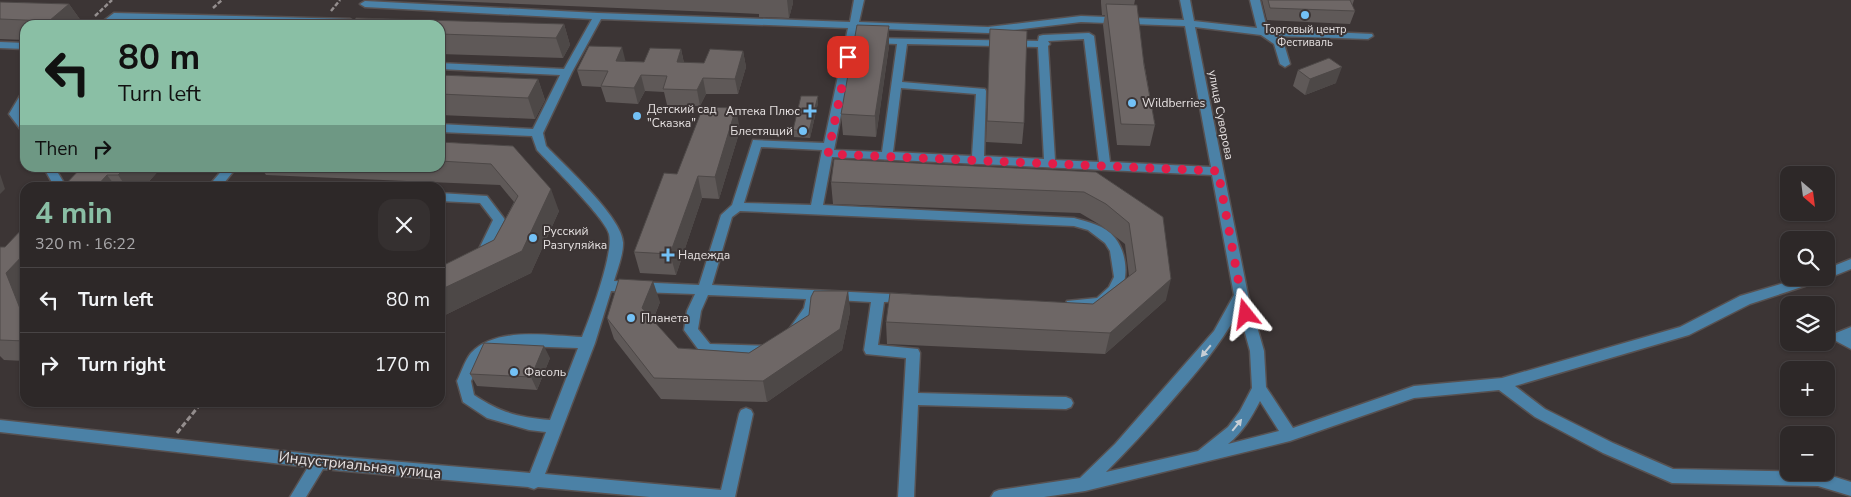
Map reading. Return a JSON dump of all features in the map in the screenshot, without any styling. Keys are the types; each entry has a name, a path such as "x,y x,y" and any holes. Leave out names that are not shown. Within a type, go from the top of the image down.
{"street":[{"path":"816,209 859,0"},
{"name":"улица Суворова","path":"1185,0 1241,295 1257,351 1259,388"},
{"path":"1254,0 1263,32"},
{"path":"297,20 358,13 598,16 988,30 1080,19 1189,23 1263,32 1368,36"},
{"path":"110,20 114,16 204,20"},
{"path":"534,482 588,343 608,286 618,244 615,231 602,212 541,147 537,133 567,72 598,16"},
{"path":"1096,21 1089,36 1105,166"},
{"path":"1263,32 1274,36 1279,42 1285,64"},
{"path":"1050,164 1043,38 1089,36"},
{"path":"852,39 1044,44"},
{"path":"887,156 902,40"},
{"path":"0,45 20,46"},
{"path":"445,66 567,72"},
{"path":"897,86 981,91 978,160"},
{"path":"20,104 14,114 20,122"},
{"path":"445,128 537,133"},
{"path":"813,294 810,309 793,334 772,349 750,352 706,349 691,330 694,311 704,290 727,215 737,207 756,143 887,156 1218,171"},
{"path":"217,182 226,172"},
{"path":"445,197 483,199 499,220 483,254 468,263"},
{"path":"737,207 816,209 1074,222 1092,227 1110,240 1116,251 1120,277 1114,290 1100,303 1079,306 1060,305"},
{"path":"1835,270 1851,264"},
{"path":"608,286 916,299"},
{"path":"999,497 1085,484 1290,435 1414,392 1502,384 1684,331 1746,300 1790,286"},
{"path":"1085,484 1120,449 1219,335 1241,295"},
{"path":"878,297 871,350 914,353 906,497"},
{"path":"1851,332 1842,338 1851,344"},
{"path":"556,427 529,424 492,414 468,398 464,381 475,358 493,344 520,341 588,343"},
{"path":"1502,384 1540,413 1608,448 1672,476 1818,479 1851,489"},
{"path":"1200,456 1233,431 1245,415 1259,388 1290,435"},
{"path":"911,399 1066,403"},
{"path":"727,497 746,414"},
{"name":"Индустриальная улица","path":"0,426 318,462 534,482 597,484 720,497"},
{"path":"298,497 318,462"}],"path":[{"path":"167,444 198,407"}],"building":[{"path":"1268,0 1350,0 1355,11 1270,8"},
{"path":"0,2 69,4 50,20 0,19"},
{"path":"1106,4 1137,5 1144,65 1155,125 1121,124"},
{"path":"356,18 425,20 354,20"},
{"path":"445,21 564,24 556,38 445,34"},
{"path":"857,25 889,26 875,116 841,114"},
{"path":"990,29 1027,31 1024,123 987,121"},
{"path":"589,46 622,47 616,61 644,62 650,48 681,49 677,62 704,63 710,49 743,51 735,79 703,78 697,90 663,89 667,76 641,75 634,88 601,86 608,71 577,70"},
{"path":"1329,58 1342,67 1310,79 1298,70"},
{"path":"445,75 538,79 528,98 445,94"},
{"path":"801,96 818,96 809,131 793,130"},
{"path":"703,107 736,108 715,177 698,176 670,254 634,252 664,173 677,174"},
{"path":"445,142 513,146 551,189 522,251 445,288 445,264 494,240 518,196 491,164 445,161"},
{"path":"834,159 1096,172 1163,217 1171,279 1110,333 886,322 890,293 1093,304 1136,271 1129,223 1106,204 1084,192 831,182"},
{"path":"77,172 121,172 118,175 107,175 101,182 68,182"},
{"path":"20,231 20,258 6,273 20,308 20,341 0,340 0,247 5,247"},
{"path":"619,279 653,281 642,308 678,348 749,353 809,315 811,297 814,291 848,291 840,329 763,381 654,378 607,318"},
{"path":"484,343 544,346 531,377 470,374"}],"place":[{"name":"Торговый центр Фестиваль","path":"1305,15"},
{"name":"Wildberries","path":"1132,103"},
{"name":"Аптека Плюс","path":"810,111"},
{"name":"Детский сад \"Сказка\"","path":"637,116"},
{"name":"Блестящий","path":"803,131"},
{"name":"Русский Разгуляйка","path":"533,238"},
{"name":"Надежда","path":"668,255"},
{"name":"Планета","path":"631,318"},
{"name":"Фасоль","path":"514,372"}],"route":[{"path":"848,57 828,154 1218,171 1246,314"}]}
